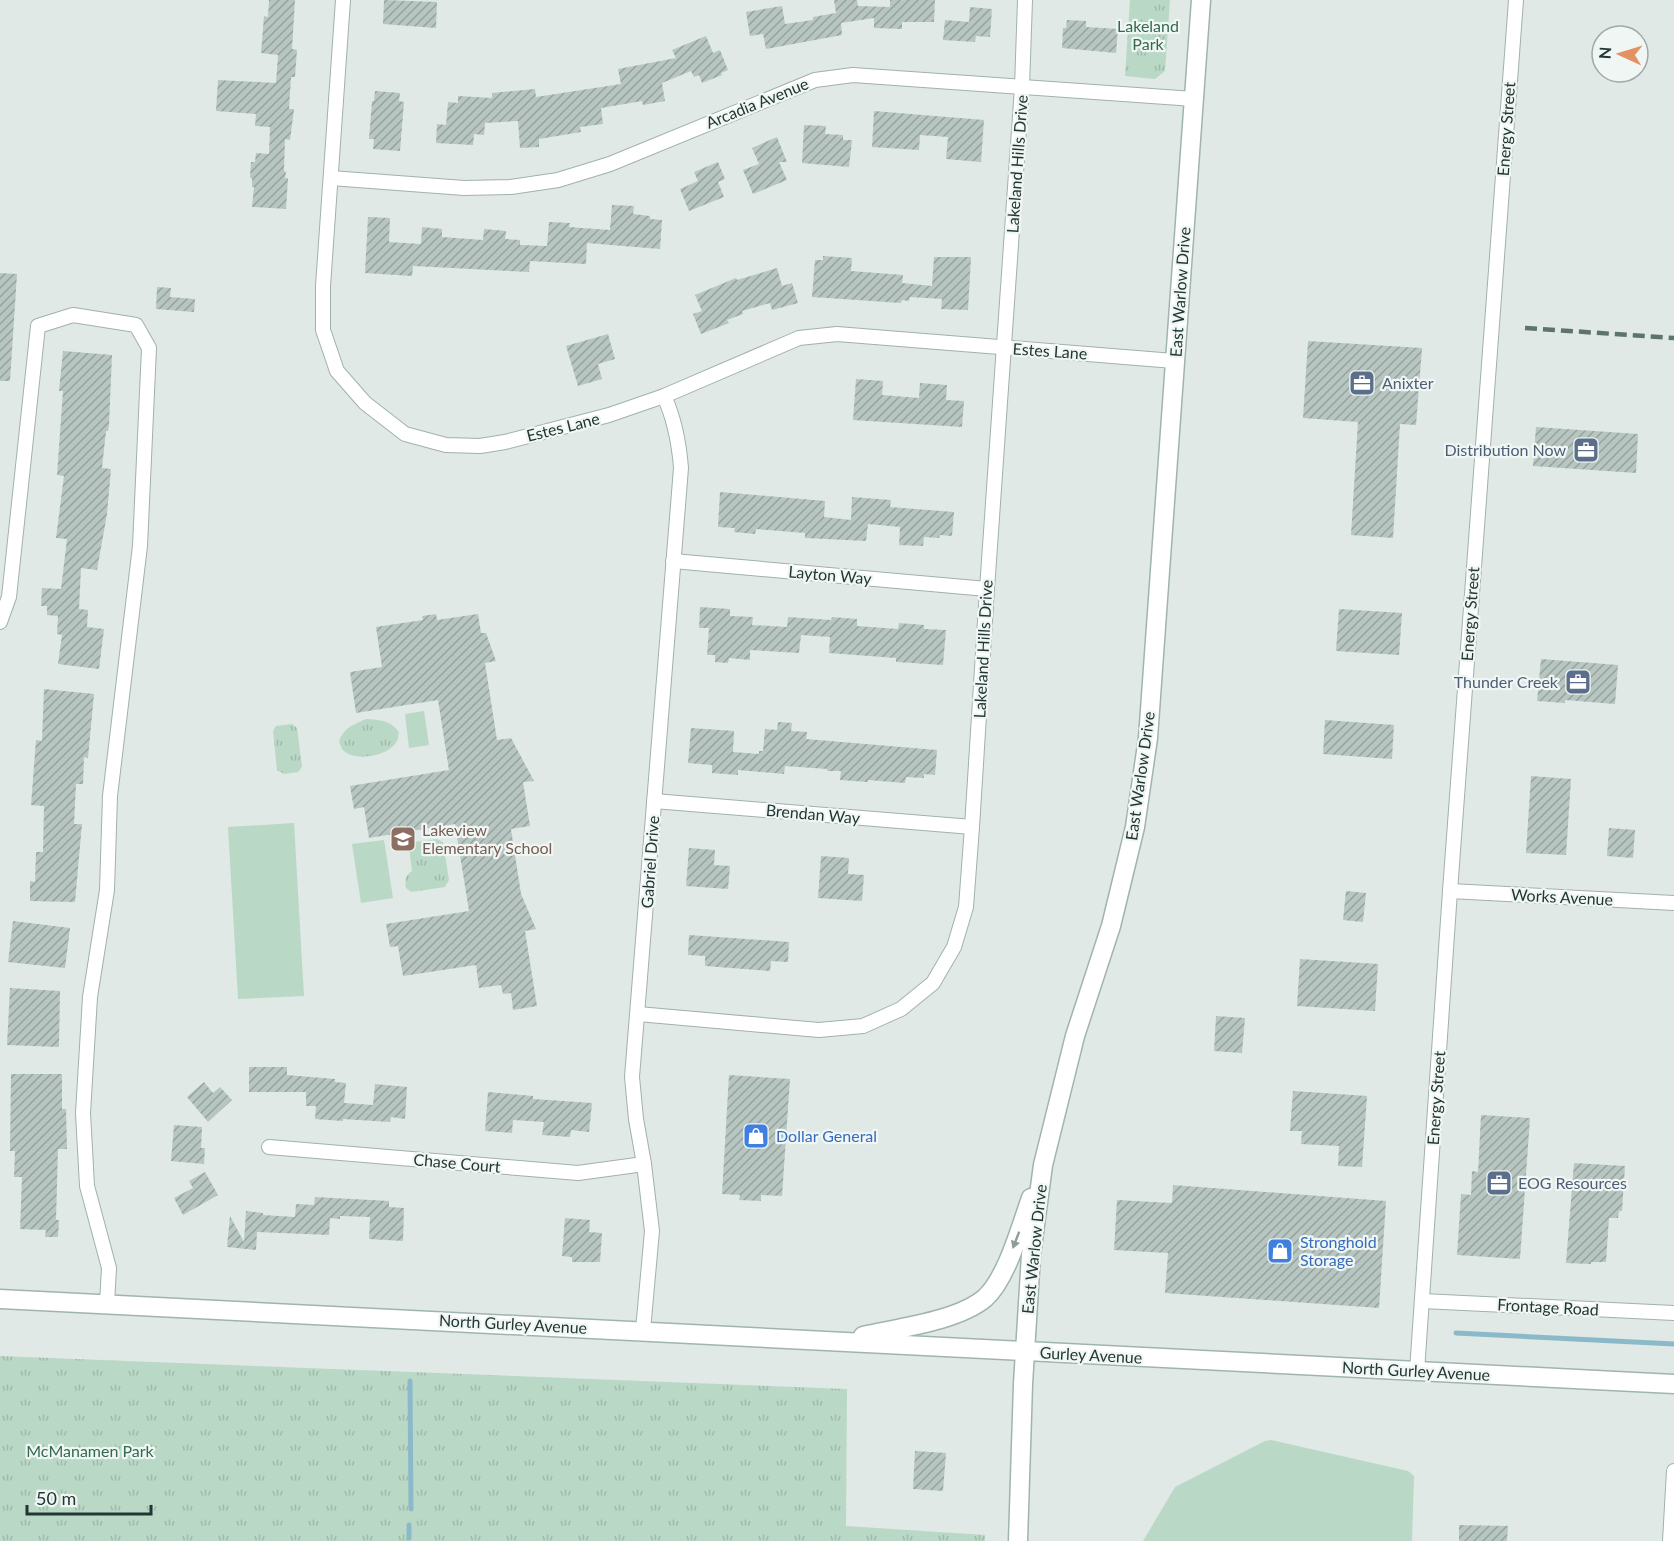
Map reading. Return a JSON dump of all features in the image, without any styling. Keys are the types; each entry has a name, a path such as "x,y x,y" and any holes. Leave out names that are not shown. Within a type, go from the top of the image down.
{"street":[{"name":"Estes Lane","path":"343,0 323,286 323,330 337,371 365,403 405,434 446,445 480,446 505,442 609,415 664,396 799,338 837,334 1174,361"},
{"name":"Lakeland Hills Drive","path":"638,1014 819,1030 862,1026 901,1009 933,983 954,947 966,907 972,827 1022,87 1025,0"},
{"name":"East Warlow Drive","path":"1018,1541 1031,1255 1043,1165 1075,1036 1111,926 1135,827 1148,738 1201,0"},
{"name":"Energy Street","path":"1417,1371 1516,0"},
{"name":"Arcadia Avenue","path":"331,178 464,188 511,187 558,180 610,164 815,80 853,75 1194,99"},
{"path":"0,622 9,597 38,326 73,315 136,325 149,348 140,546 110,796 107,890 90,997 83,1113 87,1186 109,1268 108,1303"},
{"name":"Gabriel Drive","path":"643,1330 652,1232 636,1119 633,1077 681,468 674,416 664,396"},
{"name":"Layton Way","path":"673,561 987,589"},
{"name":"Brendan Way","path":"654,801 972,827"},
{"name":"Works Avenue","path":"1450,891 1674,903"},
{"name":"Chase Court","path":"269,1147 578,1173 644,1164"},
{"path":"840,1341 956,1315 985,1298 997,1283 1015,1244 1043,1165"},
{"name":"North Gurley Avenue","path":"0,1299 643,1330 1025,1352"},
{"name":"Frontage Road","path":"1422,1301 1674,1313"},
{"name":"Gurley Avenue","path":"1025,1352 1158,1358"},
{"name":"North Gurley Avenue","path":"1158,1358 1674,1384"},
{"path":"1670,1541 1674,1471"}],"green space":[{"name":"Lakeland Park","path":"1130,0 1170,0 1165,71 1155,79 1125,76"},
{"path":"424,711 429,745 409,748 405,714"},
{"path":"366,719 380,720 392,725 399,732 397,741 380,754 364,757 349,754 344,751 339,742 341,737 349,728"},
{"path":"292,724 297,728 302,767 298,772 284,774 277,770 273,731 276,726"},
{"path":"294,823 304,996 238,999 228,827"},
{"path":"437,839 443,842 449,880 445,887 411,892 406,888 407,876 412,871 409,847 414,842"},
{"path":"384,840 393,898 361,903 352,844"},
{"name":"McManamen Park","path":"0,1356 847,1389 846,1526 985,1535 985,1541 0,1541"},
{"path":"1271,1440 1408,1471 1414,1476 1412,1541 1143,1541 1175,1487"}],"building":[{"path":"269,0 295,0 292,49 297,50 295,77 291,77 289,109 294,109 290,140 285,139 284,171 286,172 285,178 288,178 286,209 252,207 254,187 252,187 252,178 250,178 251,162 255,162 256,153 269,154 270,127 255,126 256,114 216,111 218,80 276,83 278,55 261,53 264,16 268,17"},
{"path":"384,0 437,2 436,28 383,24"},
{"path":"834,0 857,0 858,6 890,7 890,0 935,0 934,22 902,22 902,29 874,28 874,18 841,23 842,35 766,49 763,34 750,36 746,12 782,6 785,24 813,20 813,17 836,13"},
{"path":"970,7 992,9 990,37 976,36 975,42 943,40 945,20 969,22"},
{"path":"1067,20 1086,21 1086,27 1118,29 1116,53 1062,48 1063,28 1066,28"},
{"path":"706,36 713,53 720,50 728,70 702,83 699,75 694,77 691,71 662,83 665,101 643,105 642,101 601,108 603,124 580,127 581,132 539,139 539,147 520,148 518,121 485,123 484,135 474,134 473,145 436,143 437,124 446,125 448,102 458,103 458,96 492,98 492,93 535,89 536,97 621,84 618,69 676,58 672,50"},
{"path":"375,91 400,93 399,101 404,102 400,151 373,149 374,139 369,139"},
{"path":"874,111 984,120 981,162 946,159 948,137 920,135 919,150 872,147"},
{"path":"804,125 826,126 825,134 843,135 843,140 852,140 849,167 802,163"},
{"path":"777,137 787,162 779,162 787,180 753,194 743,170 759,164 752,148"},
{"path":"718,162 725,179 718,182 724,197 689,211 680,189 698,181 694,172"},
{"path":"612,205 634,206 633,214 662,220 660,249 587,243 586,264 530,261 529,272 413,266 412,276 365,273 368,217 390,218 389,242 421,244 422,227 442,229 442,237 483,240 484,229 506,231 505,239 520,240 520,245 547,246 549,222 570,223 569,227 610,230"},
{"path":"823,256 852,258 851,271 903,275 902,283 932,286 934,257 971,257 968,310 941,309 942,299 910,297 909,301 902,300 901,303 812,297 815,260 823,260"},
{"path":"777,268 782,286 792,283 798,303 772,310 770,303 742,311 743,314 727,320 729,323 701,334 693,314 702,311 695,295 736,278 737,280"},
{"path":"0,273 17,274 10,381 0,381"},
{"path":"157,287 171,288 170,297 195,299 194,312 156,309"},
{"path":"608,334 615,359 598,364 602,379 578,386 566,346"},
{"name":"Anixter","path":"1308,341 1422,348 1416,425 1400,424 1393,538 1351,535 1358,422 1303,418"},
{"path":"63,351 112,355 109,425 106,431 102,468 111,469 107,514 97,570 81,568 79,609 88,610 87,627 104,629 99,669 58,664 62,635 57,634 58,616 47,615 47,606 41,606 42,588 61,589 67,539 56,538 64,476 57,475 63,391 59,391"},
{"path":"856,379 883,381 882,395 919,398 920,383 947,385 946,400 964,401 962,427 853,420"},
{"name":"Distribution Now","path":"1536,427 1638,434 1636,473 1533,466"},
{"path":"720,492 825,501 824,517 851,520 852,497 891,500 890,507 954,512 952,536 924,537 923,546 899,545 900,527 868,524 866,541 805,538 805,533 756,529 755,534 734,532 735,528 718,527"},
{"path":"700,607 730,609 730,616 753,617 752,625 787,627 788,617 831,620 832,617 857,619 857,626 898,629 899,623 924,625 924,629 946,630 943,665 896,662 896,658 829,653 830,637 801,635 799,653 750,650 750,660 729,658 728,663 715,662 715,655 707,655 709,628 699,628"},
{"path":"1339,609 1402,613 1399,655 1336,651"},
{"path":"436,614 437,620 478,614 481,633 486,633 496,661 485,663 497,740 511,738 534,781 523,782 530,826 511,829 521,894 536,929 525,931 537,1006 513,1010 511,993 503,994 501,985 479,988 476,965 403,976 398,946 390,947 386,924 469,911 455,824 369,838 364,807 354,809 350,786 449,770 438,700 356,713 350,672 382,667 376,627 423,620 422,616"},
{"name":"Thunder Creek","path":"1541,659 1618,665 1615,704 1565,700 1565,703 1537,701"},
{"path":"44,689 94,694 88,758 84,757 83,784 76,784 74,824 82,824 75,902 30,901 30,881 35,882 36,852 43,852 44,806 31,805 36,740 42,741"},
{"path":"1325,720 1394,725 1392,759 1323,754"},
{"path":"778,722 792,723 791,731 807,732 806,739 937,750 935,775 924,774 924,778 906,777 905,783 868,780 868,782 840,780 841,771 827,771 827,769 785,766 784,774 738,770 738,775 712,773 712,765 688,763 691,728 734,731 733,752 759,754 759,751 763,751 765,729 777,730"},
{"path":"1531,776 1571,779 1566,855 1526,853"},
{"path":"1609,828 1635,830 1633,858 1607,856"},
{"path":"689,848 715,850 714,865 730,866 728,889 686,886"},
{"path":"821,856 849,858 848,874 864,875 862,901 818,898"},
{"path":"1346,891 1366,893 1363,922 1343,920"},
{"path":"13,921 70,928 65,968 8,962"},
{"path":"689,935 789,942 788,962 771,961 770,971 705,966 705,956 688,955"},
{"path":"1300,959 1378,964 1375,1011 1297,1006"},
{"path":"10,988 60,991 59,1047 7,1045"},
{"path":"1216,1016 1245,1018 1242,1053 1214,1051"},
{"path":"249,1067 287,1067 287,1075 335,1079 335,1082 346,1083 344,1103 373,1105 375,1084 407,1087 405,1119 391,1117 390,1122 315,1119 316,1106 306,1106 306,1092 249,1092"},
{"path":"11,1074 62,1074 62,1109 66,1109 67,1149 58,1149 56,1220 59,1220 58,1237 45,1237 46,1230 20,1229 22,1177 14,1177 15,1151 10,1151"},
{"name":"Dollar General","path":"729,1075 790,1079 782,1196 761,1195 761,1201 739,1200 740,1195 722,1194"},
{"path":"204,1082 213,1093 220,1087 232,1100 208,1122 187,1097"},
{"path":"1293,1091 1367,1096 1362,1167 1338,1166 1339,1146 1301,1144 1302,1131 1290,1131"},
{"path":"488,1092 533,1096 533,1099 592,1103 589,1132 571,1130 570,1137 542,1135 544,1122 513,1120 512,1133 485,1131"},
{"name":"EOG Resources","path":"1481,1115 1530,1118 1520,1259 1457,1255 1461,1194 1471,1195 1472,1171 1478,1172"},
{"path":"174,1125 202,1127 201,1148 205,1148 204,1164 171,1161"},
{"path":"1574,1163 1625,1166 1622,1211 1619,1211 1618,1218 1609,1218 1606,1262 1566,1263"},
{"path":"205,1172 218,1195 183,1215 174,1198 193,1188 189,1181"},
{"path":"1173,1185 1386,1201 1379,1308 1165,1293 1168,1253 1114,1250 1117,1200 1172,1203"},
{"path":"315,1197 389,1201 389,1207 404,1208 403,1241 369,1239 370,1217 340,1216 340,1219 330,1218 329,1235 257,1232 256,1250 227,1247 230,1216 244,1242 246,1211 263,1213 263,1215 295,1217 296,1204 314,1205"},
{"path":"565,1218 590,1220 589,1232 602,1233 600,1262 572,1262 572,1257 562,1256"},
{"path":"915,1451 946,1453 943,1491 913,1489"},
{"path":"1459,1525 1508,1526 1507,1541 1459,1541"}],"waterway":[{"path":"1456,1333 1674,1344"},
{"path":"410,1381 411,1509"},
{"path":"409,1525 409,1538"}],"railway":[{"path":"1525,328 1674,338"}],"place":[{"name":"Anixter","path":"1362,383"},
{"name":"Distribution Now","path":"1586,450"},
{"name":"Thunder Creek","path":"1578,682"},
{"name":"Lakeview Elementary School","path":"403,839"},
{"name":"Dollar General","path":"756,1136"},
{"name":"EOG Resources","path":"1499,1183"},
{"name":"Stronghold Storage","path":"1280,1251"}]}
